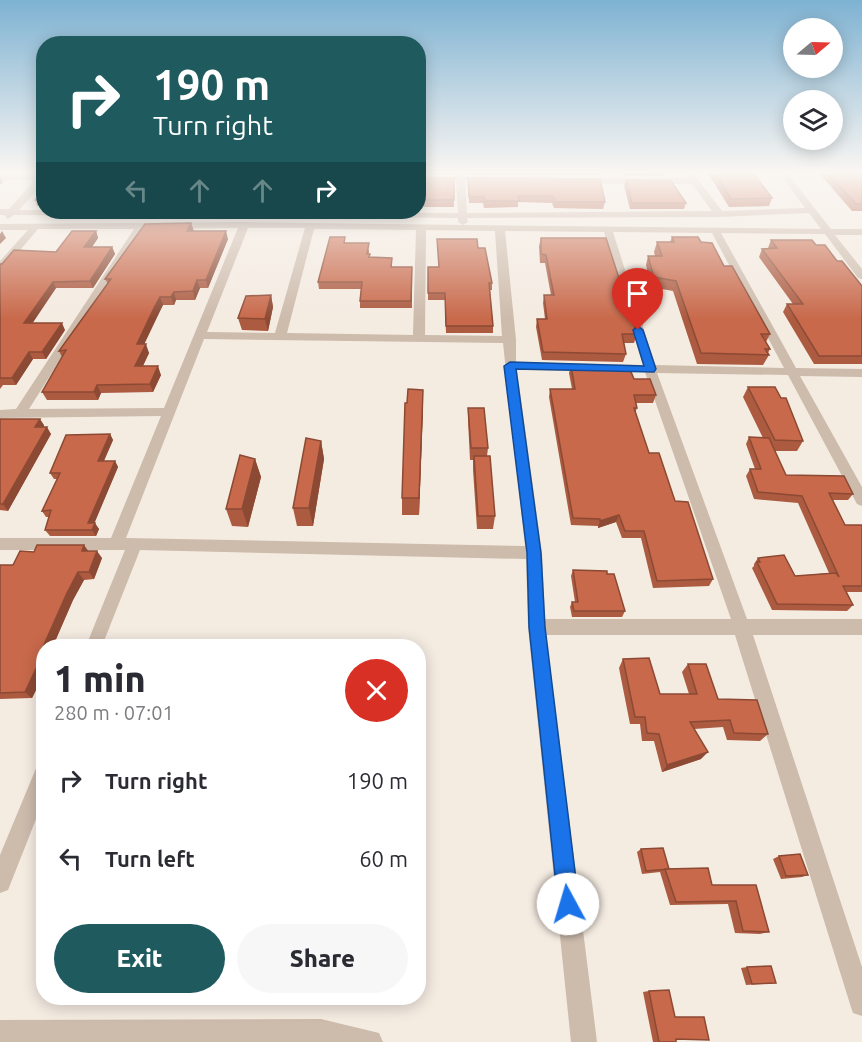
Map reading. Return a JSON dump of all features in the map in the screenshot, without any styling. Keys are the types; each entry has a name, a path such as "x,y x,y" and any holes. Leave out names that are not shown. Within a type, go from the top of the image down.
{"street":[{"path":"463,222 464,228"},
{"path":"819,222 862,276"},
{"path":"0,226 34,228 244,225 862,232"},
{"path":"116,544 244,225"},
{"path":"20,414 140,226"},
{"path":"280,336 310,226"},
{"path":"0,267 34,228"},
{"path":"418,340 421,228"},
{"path":"500,228 510,340 510,366 534,553 537,627 584,1042"},
{"path":"608,230 650,369 742,628 862,1004"},
{"path":"715,230 790,372 862,500"},
{"path":"199,335 510,340"},
{"path":"510,366 862,373"},
{"path":"0,414 168,412"},
{"path":"0,544 135,544 534,553"},
{"path":"97,639 135,544"},
{"path":"537,627 862,627"},
{"path":"0,882 36,793"},
{"path":"0,1032 321,1031 370,1042"}],"building":[{"path":"191,223 187,231 226,231 206,280 197,280 193,291 174,292 171,297 160,297 154,308 137,344 146,344 135,366 158,366 150,384 97,385 94,392 42,392 66,350 59,351 111,279 105,279 145,224"},
{"path":"72,231 96,231 84,247 112,247 90,281 53,282 24,323 62,323 42,352 29,352 12,378 0,378 0,264 14,250 56,252"},
{"path":"330,237 345,237 344,243 369,243 367,254 370,254 369,257 392,258 391,267 412,267 411,301 360,301 362,282 318,282"},
{"path":"672,237 698,237 701,242 712,243 724,266 732,266 770,334 761,334 770,349 765,349 769,355 701,353 676,281 654,277 648,256 662,256 657,242 674,242"},
{"path":"541,238 606,238 637,334 622,334 626,354 543,352 537,319 547,319 544,295 554,295 546,255 541,254"},
{"path":"437,239 477,239 478,248 485,248 492,283 489,283 493,326 446,326 445,293 428,293 428,267 439,267"},
{"path":"771,240 812,240 816,245 825,245 837,261 842,261 862,286 862,356 819,356 787,304 803,304 762,249 777,248"},
{"path":"271,295 265,319 238,318 246,296"},
{"path":"571,366 629,367 634,379 650,379 656,395 634,395 637,408 634,408 649,453 659,453 675,501 688,502 713,579 657,581 644,531 625,531 619,515 600,521 600,519 573,518 550,389 575,389"},
{"path":"748,387 775,387 781,398 786,398 803,441 775,440"},
{"path":"408,389 423,390 419,498 402,498 405,403 407,403"},
{"path":"468,408 484,408 488,448 471,448"},
{"path":"0,419 40,419 35,427 47,427 3,504 0,504"},
{"path":"110,434 98,461 115,461 88,523 95,523 92,530 45,530 51,510 42,511 60,473 50,473 66,435"},
{"path":"749,437 769,438 786,475 844,476 853,494 829,493 845,525 862,525 862,586 843,586 853,605 777,604 757,562 760,562 758,558 784,555 795,576 836,573 839,577 802,496 758,492 750,469 761,469"},
{"path":"306,438 321,441 309,508 293,508"},
{"path":"240,455 255,459 242,509 226,509"},
{"path":"474,456 490,456 495,516 478,516"},
{"path":"37,545 84,545 82,551 97,551 89,572 78,572 47,639 36,639 36,669 25,692 0,693 0,565 13,565 20,551 34,552"},
{"path":"573,570 607,571 607,574 614,574 625,611 574,611 572,602 578,602"},
{"path":"649,658 660,694 697,694 688,664 706,664 718,699 757,700 768,734 734,733 730,720 690,722 708,752 667,765 659,734 647,733 645,717 635,717 623,659"},
{"path":"663,848 669,869 646,871 641,849"},
{"path":"800,854 808,875 786,876 779,856"},
{"path":"708,868 712,885 756,885 769,932 743,931 736,901 676,902 665,869"},
{"path":"771,966 776,983 752,984 747,967"},
{"path":"669,990 675,1017 704,1017 709,1040 676,1039 676,1042 659,1042 649,991"}],"route":[{"path":"568,904 537,627 534,553 510,366 650,369 638,330"}]}
